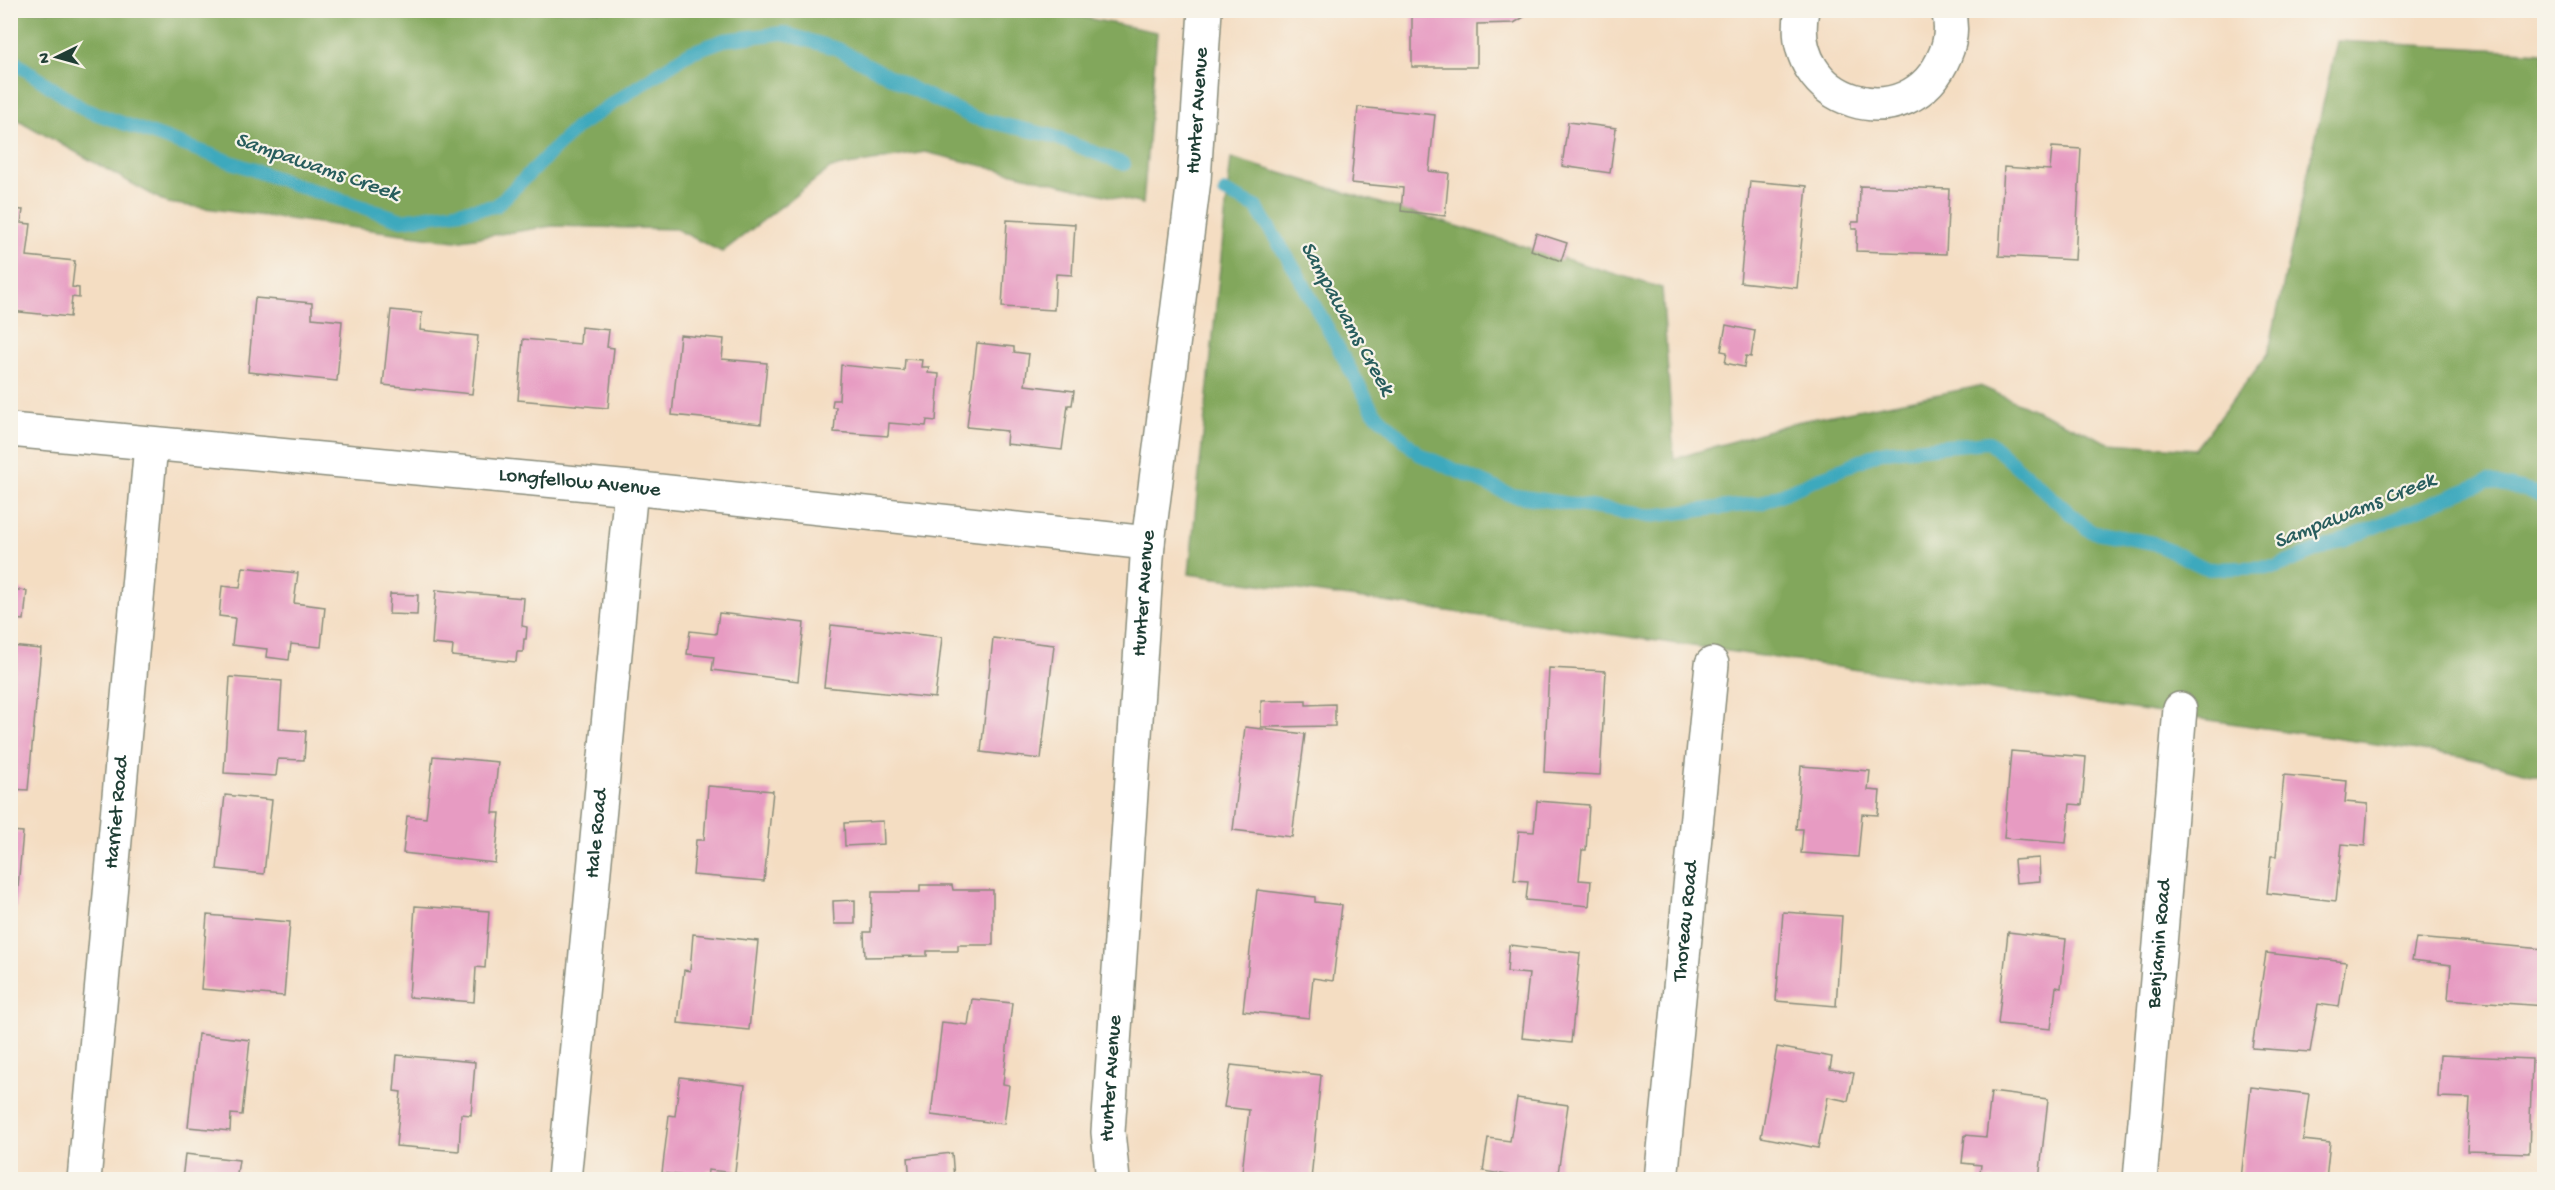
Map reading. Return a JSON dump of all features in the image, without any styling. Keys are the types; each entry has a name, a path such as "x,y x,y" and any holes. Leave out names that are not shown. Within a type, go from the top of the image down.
{"street":[{"name":"Hunter Avenue","path":"1113,1179 1108,1132 1148,543 1194,180 1205,10"},
{"path":"1802,10 1799,25 1802,49 1812,72 1829,89 1850,101 1874,105 1899,101 1922,88 1940,69 1949,45 1948,10"},
{"name":"Longfellow Avenue","path":"10,430 151,445 631,488 1148,543"},
{"name":"Harriet Road","path":"84,1179 151,445"},
{"name":"Hale Road","path":"564,1179 631,488"},
{"name":"Thoreau Road","path":"1661,1179 1712,664"},
{"name":"Benjamin Road","path":"2140,1179 2180,709"}],"green space":[{"path":"11,11 1051,11 1157,32 1143,204 925,152 831,168 722,252 676,229 552,226 455,241 167,203 11,116"},
{"path":"2337,41 2544,52 2544,777 2460,756 1189,574 1231,158 1662,288 1674,459 1796,422 1980,386 2110,443 2195,449 2268,354"}],"building":[{"path":"1412,10 1524,10 1524,17 1514,23 1477,24 1477,67 1412,67"},
{"path":"1358,107 1435,115 1429,171 1449,173 1445,216 1401,211 1403,188 1351,183"},
{"path":"1568,122 1616,128 1610,173 1562,166"},
{"path":"2052,147 2081,149 2075,260 1999,256 2004,167 2050,170"},
{"path":"1750,181 1807,186 1797,288 1740,282"},
{"path":"1860,186 1949,189 1946,254 1856,251 1857,229 1852,229 1852,222 1859,222"},
{"path":"10,209 23,210 21,223 31,224 27,256 75,261 72,287 79,288 79,298 72,297 70,317 10,311"},
{"path":"1007,220 1075,224 1072,275 1056,274 1054,310 1002,307"},
{"path":"1536,233 1567,243 1561,261 1531,250"},
{"path":"255,298 312,303 312,318 342,321 337,381 248,372"},
{"path":"391,310 422,313 420,330 478,336 472,394 383,385"},
{"path":"1726,325 1755,331 1751,357 1746,356 1744,367 1725,363 1727,352 1721,351"},
{"path":"581,327 609,330 607,347 614,348 608,408 518,400 523,339 580,344"},
{"path":"680,335 724,339 722,359 767,363 761,424 672,415"},
{"path":"977,343 1014,347 1014,352 1029,354 1025,385 1074,391 1072,405 1068,405 1062,450 1006,444 1007,431 967,427"},
{"path":"905,359 922,360 921,367 929,367 928,373 939,374 936,421 927,420 926,426 889,423 888,436 834,432 836,407 832,407 833,400 839,400 841,365 904,371"},
{"path":"243,567 298,573 294,603 325,607 321,647 291,644 289,660 266,657 267,649 232,645 235,618 219,616 222,586 240,588"},
{"path":"10,589 27,591 24,620 10,619"},
{"path":"436,590 524,598 522,626 527,627 526,639 524,639 523,652 517,652 516,662 452,656 453,646 432,644"},
{"path":"390,594 418,595 417,615 389,614"},
{"path":"719,613 804,623 798,681 712,670 714,657 687,654 690,631 716,634"},
{"path":"831,625 942,637 935,698 824,687"},
{"path":"993,638 1054,645 1041,759 981,752"},
{"path":"10,646 41,649 28,790 10,789"},
{"path":"1549,668 1606,671 1600,775 1544,772"},
{"path":"230,677 282,681 279,729 306,731 304,760 278,759 276,776 224,773"},
{"path":"1306,700 1306,705 1335,704 1335,726 1261,727 1261,701"},
{"path":"1245,727 1305,734 1292,837 1233,830"},
{"path":"2011,751 2086,757 2082,805 2070,804 2066,843 2004,838"},
{"path":"433,756 498,762 493,813 500,813 495,863 403,853 407,816 426,818"},
{"path":"1801,766 1870,771 1868,790 1880,791 1878,815 1862,814 1858,857 1801,853 1803,829 1796,829"},
{"path":"2284,775 2347,781 2345,802 2368,804 2365,846 2342,844 2336,901 2267,893 2271,856 2276,856"},
{"path":"708,786 773,791 764,881 693,875 696,840 704,840"},
{"path":"225,795 272,800 264,874 217,869"},
{"path":"1537,801 1589,805 1586,850 1582,850 1579,880 1591,881 1589,906 1526,900 1528,881 1514,880 1519,831 1534,832"},
{"path":"883,821 884,844 845,846 844,823"},
{"path":"10,831 23,832 16,909 10,908"},
{"path":"2039,858 2040,881 2016,883 2014,860"},
{"path":"920,885 952,885 953,890 993,890 993,945 958,945 958,951 927,951 927,956 865,957 864,932 871,932 872,892 920,892"},
{"path":"1257,890 1315,897 1315,902 1342,905 1333,981 1313,978 1309,1018 1243,1011"},
{"path":"855,900 855,924 834,924 833,901"},
{"path":"415,906 489,911 485,968 476,967 474,1002 409,997"},
{"path":"1783,912 1842,916 1836,1006 1776,1001"},
{"path":"207,915 290,922 284,996 201,989"},
{"path":"2008,932 2066,939 2061,988 2056,987 2051,1029 1998,1024"},
{"path":"693,934 758,941 749,1030 678,1023 684,970 690,971"},
{"path":"2416,938 2544,949 2544,1006 2448,999 2451,965 2412,960"},
{"path":"1509,945 1580,953 1571,1043 1522,1038 1529,974 1507,972"},
{"path":"2266,953 2346,962 2339,1007 2318,1004 2310,1052 2252,1048"},
{"path":"972,999 1012,1003 1003,1084 1009,1085 1004,1124 931,1115 942,1022 968,1025"},
{"path":"198,1034 250,1040 242,1115 231,1114 230,1131 188,1127"},
{"path":"1777,1047 1832,1057 1830,1069 1854,1073 1848,1101 1828,1097 1818,1148 1761,1137"},
{"path":"397,1055 475,1062 471,1115 461,1114 459,1151 396,1146 401,1092 394,1091"},
{"path":"2440,1055 2532,1059 2529,1153 2467,1151 2470,1098 2438,1097"},
{"path":"1231,1065 1321,1075 1311,1180 1242,1173 1249,1110 1224,1107"},
{"path":"680,1077 745,1085 735,1173 708,1170 707,1179 662,1173 669,1115 675,1116"},
{"path":"2251,1087 2309,1094 2303,1140 2330,1143 2326,1180 2241,1179"},
{"path":"1991,1092 2048,1099 2039,1180 1979,1180 1981,1165 1962,1163 1965,1135 1986,1137"},
{"path":"1517,1098 1568,1105 1557,1180 1507,1180 1508,1175 1483,1171 1488,1138 1510,1141"},
{"path":"952,1153 954,1180 910,1180 908,1158"},
{"path":"185,1154 239,1160 236,1180 182,1180"}],"waterway":[{"name":"Sampawams Creek","path":"10,59 83,109 290,183 402,220 496,206 577,127 689,53 724,40 783,33 838,49 974,118 1049,135 1124,164"},
{"name":"Sampawams Creek","path":"1225,192 1256,207 1296,271 1373,411 1419,454 1511,495 1650,516 1761,503 1881,452 1989,442 2090,531 2153,543 2208,569 2276,567 2488,481 2544,495"}]}
